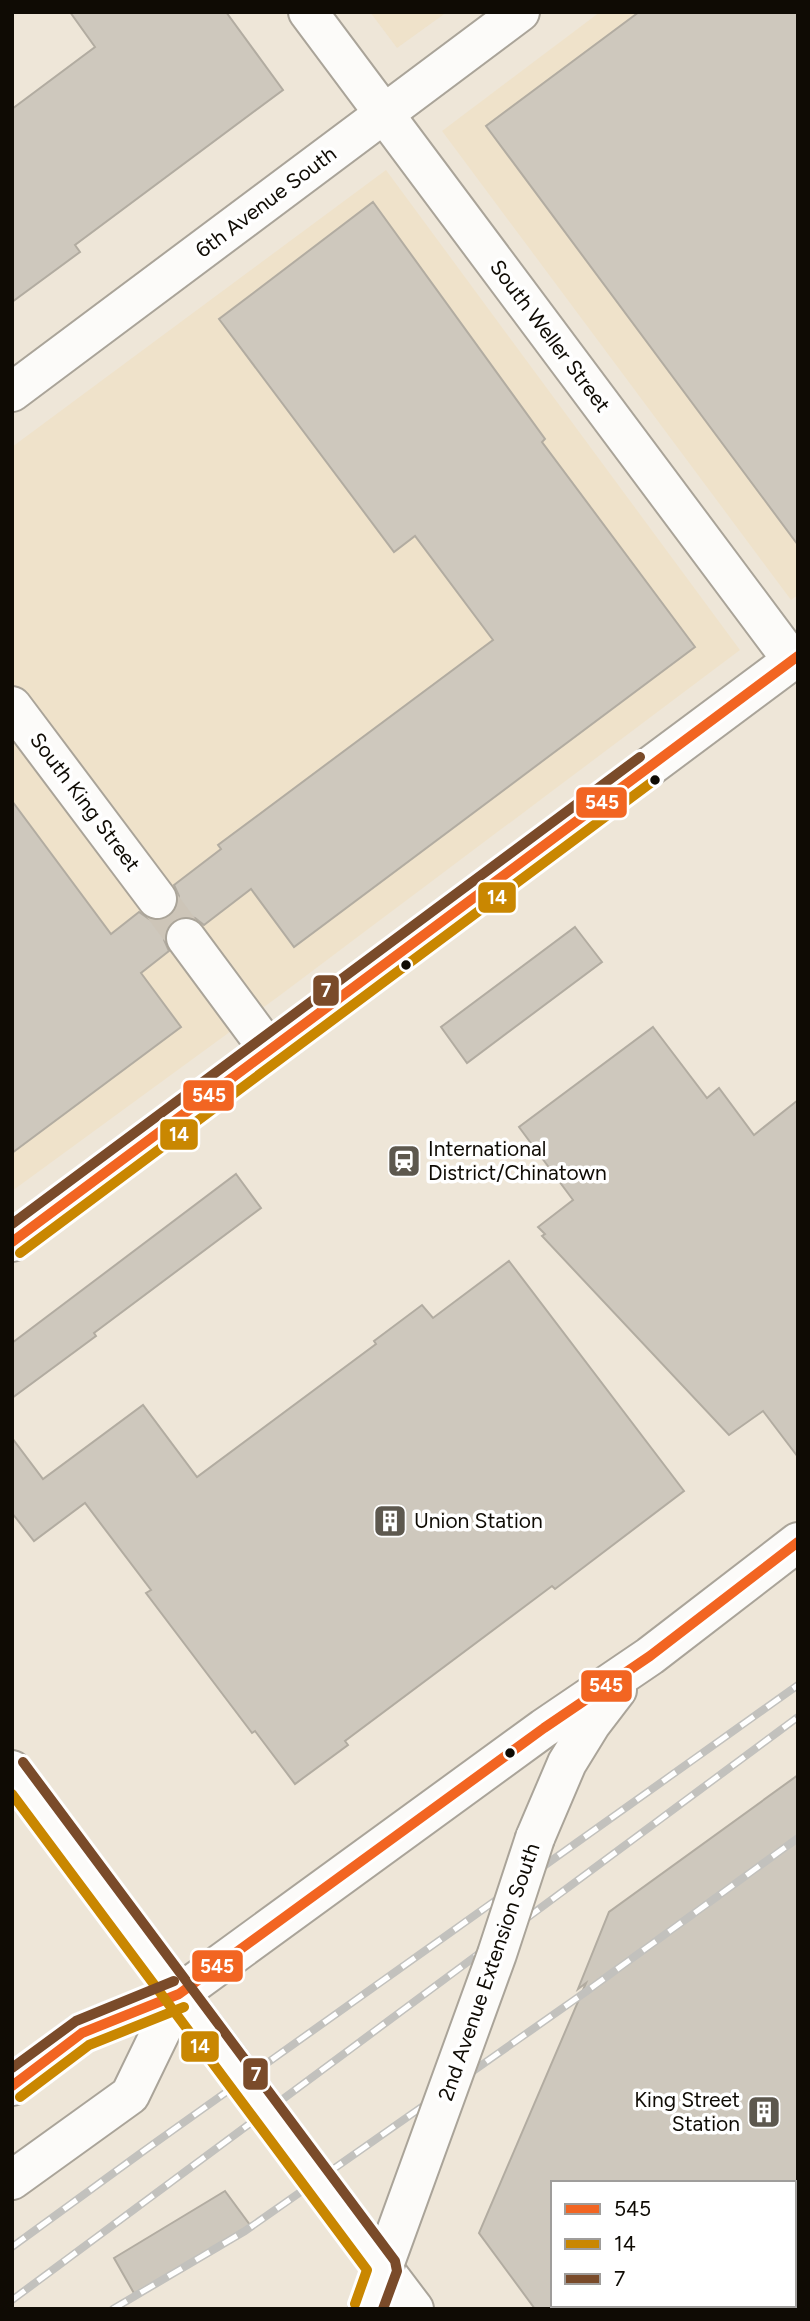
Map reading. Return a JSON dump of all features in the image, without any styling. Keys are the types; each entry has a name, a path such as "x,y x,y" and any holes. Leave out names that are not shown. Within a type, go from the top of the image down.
{"main road":[{"name":"South Weller Street","path":"308,12 795,658"},
{"name":"6th Avenue South","path":"12,392 520,12"},
{"path":"12,1242 795,658"},
{"name":"South King Street","path":"12,706 157,899"},
{"path":"186,938 269,1050"},
{"path":"12,2086 82,2033 179,1994 544,1728 650,1656 798,1542"},
{"name":"2nd Avenue Extension South","path":"368,2309 549,1804 567,1763 591,1724 618,1689 650,1656"},
{"path":"12,1770 414,2309"},
{"path":"12,2180 130,2095 179,1994"}],"shaded area":[{"path":"370,12 447,12 397,48"},
{"path":"600,12 798,12 798,595 791,600 442,131"},
{"path":"386,170 740,650 279,996 12,1191 12,447"}],"building":[{"path":"70,12 226,12 283,90 75,245 80,252 12,302 12,109 95,47"},
{"path":"639,12 798,12 798,545 486,126"},
{"path":"373,202 545,439 542,442 695,647 294,947 251,889 204,925 195,918 184,916 172,921 164,940 169,951 141,973 181,1027 12,1153 12,801 111,934 139,912 149,919 160,921 171,916 177,907 179,896 174,885 221,849 218,845 493,640 415,536 394,552 219,319"},
{"path":"575,927 602,962 467,1063 441,1027"},
{"path":"653,1027 707,1098 719,1088 754,1135 798,1100 798,1457 763,1411 729,1435 542,1236 545,1234 538,1227 573,1200 519,1127"},
{"path":"236,1174 261,1208 12,1398 12,1343"},
{"name":"Union Station","path":"509,1261 684,1491 555,1589 552,1586 345,1741 348,1745 295,1784 255,1731 252,1733 146,1593 151,1590 85,1503 34,1541 12,1513 12,1438 43,1479 143,1405 197,1477 376,1344 374,1341 422,1305 433,1318"},
{"path":"798,1775 798,2183 551,2181 553,2309 535,2309 479,2233 586,1983 578,1989 609,1912"},
{"path":"225,2191 250,2225 135,2295 114,2258"}],"tunnel":[{"path":"157,899 186,938"}],"railway":[{"path":"12,2247 798,1685"},
{"path":"12,2300 798,1717"},
{"path":"113,2309 245,2231 587,1991 798,1838"}],"transit line":[{"name":"545","path":"12,1242 798,656"},
{"name":"7","path":"12,1224 640,757"},
{"name":"14","path":"20,1253 656,779"},
{"name":"545","path":"12,2086 82,2033 179,1994 544,1728 650,1656 798,1542"},
{"name":"7","path":"23,1762 395,2261 397,2271 383,2309"},
{"name":"14","path":"12,1794 367,2270 355,2304"},
{"name":"7","path":"12,2068 76,2021 174,1981"},
{"name":"14","path":"20,2097 89,2045 184,2007"}],"place":[{"name":"International District/Chinatown","path":"404,1161"},
{"name":"Union Station","path":"390,1521"},
{"name":"King Street Station","path":"764,2112"}]}
